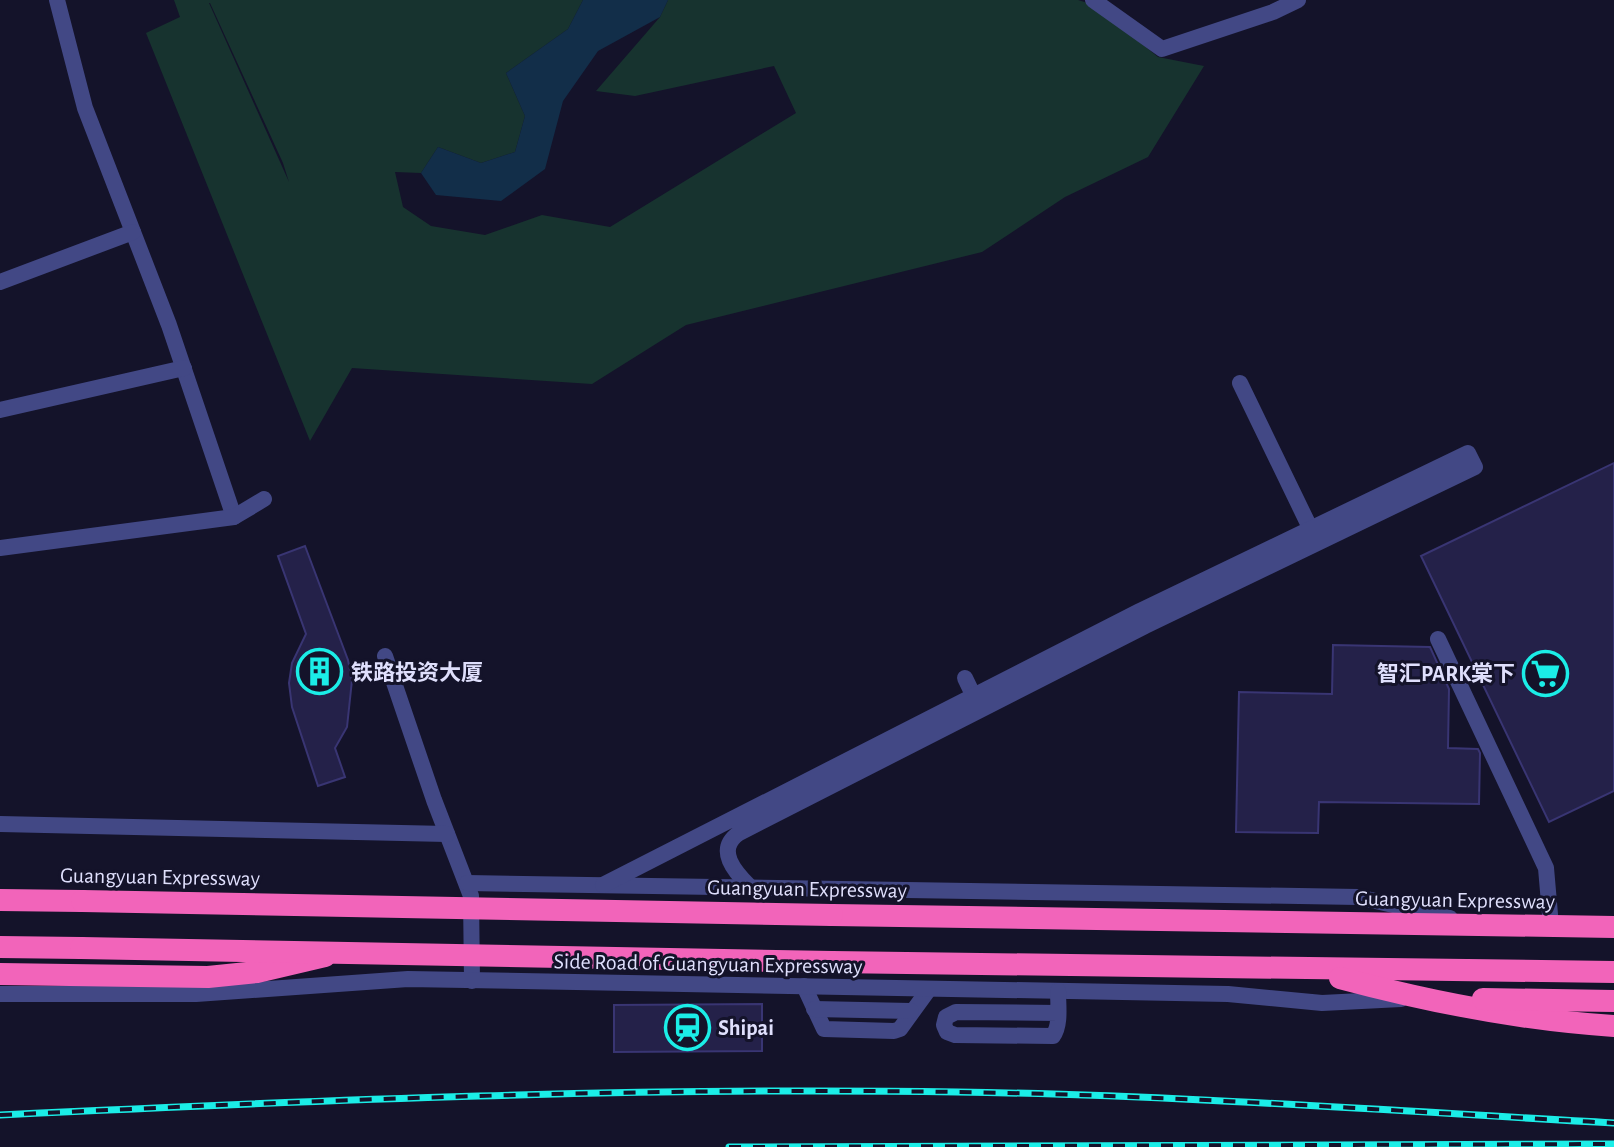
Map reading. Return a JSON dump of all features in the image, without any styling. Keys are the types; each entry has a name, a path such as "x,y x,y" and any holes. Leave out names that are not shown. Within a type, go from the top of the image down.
{"highway":[{"name":"Guangyuan Expressway","path":"0,900 1614,927"},
{"path":"0,947 1614,972"},
{"path":"0,974 225,976 340,953"},
{"path":"1308,969 1415,998 1499,1014 1614,1026"},
{"path":"1415,998 1614,1001"}],"street":[{"path":"57,0 85,108 184,368 234,517"},
{"path":"1093,0 1162,49 1273,12 1298,0"},
{"path":"1273,12 1286,0"},
{"path":"0,282 133,232"},
{"path":"0,410 184,368"},
{"path":"1240,383 1314,536"},
{"path":"603,885 977,703 1181,608 1314,536 1468,453 1475,467 1314,536"},
{"path":"0,548 234,517 264,499"},
{"path":"1438,639 1546,868 1551,926"},
{"path":"385,656 467,883 473,910 472,981"},
{"path":"965,678 977,703"},
{"path":"750,887 734,870 728,857 728,845 736,834 977,703"},
{"path":"0,824 447,834"},
{"path":"467,883 1358,897 1386,901 1478,925"},
{"name":"Side Road of Guangyuan Expressway","path":"0,994 178,994 390,980 1247,995 1322,1003 1415,998"},
{"path":"804,986 824,1029 854,1030 898,1031 929,989"},
{"path":"1058,991 1058,1013 1057,1029 1053,1036 955,1035 947,1032 944,1025 946,1017 956,1012 1058,1013"}],"green space":[{"path":"174,0 583,0 568,29 506,73 525,116 515,152 481,163 438,147 421,173 395,172 403,207 431,226 485,235 542,215 610,227 796,113 774,66 635,96 596,91 660,17 668,0 1078,0 1094,5 1158,57 1204,66 1148,157 1065,197 982,252 686,325 592,384 352,368 310,441 146,33 180,17","holes":["209,3 210,3 289,182"]}],"water":[{"path":"583,0 668,0 660,17 598,51 563,101 545,169 501,201 436,195 421,173 438,147 481,163 515,152 525,116 506,73 568,29"}],"building":[{"name":"智汇PARK棠下","path":"1614,463 1614,791 1549,822 1421,556"},
{"name":"铁路投资大厦","path":"305,546 348,660 352,680 347,727 335,748 345,777 318,786 292,707 289,683 292,663 306,634 278,556"},
{"path":"1333,645 1430,647 1449,689 1448,748 1478,749 1480,753 1479,804 1319,802 1318,833 1236,832 1239,692 1332,694"},
{"path":"762,1004 762,1051 614,1052 614,1005"}],"railway":[{"path":"0,1115 478,1096 837,1091 1121,1096 1614,1123"},
{"path":"729,1147 1614,1144"}],"place":[{"name":"铁路投资大厦","path":"320,672"},
{"name":"智汇PARK棠下","path":"1546,673"},
{"name":"Shipai","path":"687,1027"}]}
